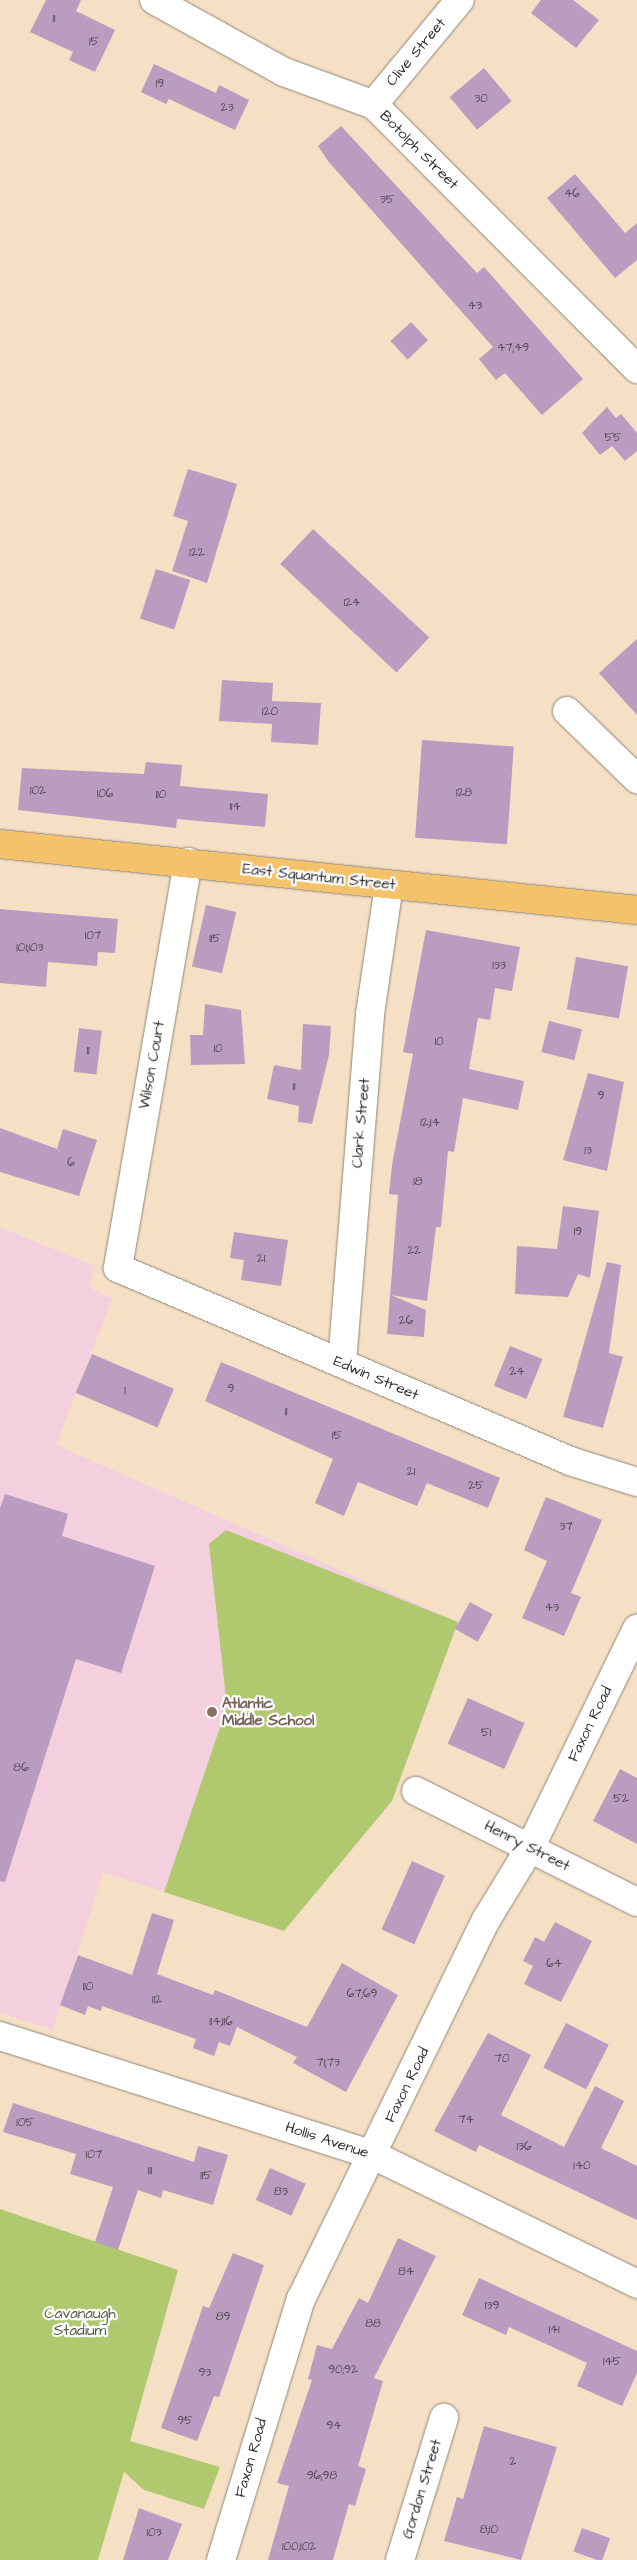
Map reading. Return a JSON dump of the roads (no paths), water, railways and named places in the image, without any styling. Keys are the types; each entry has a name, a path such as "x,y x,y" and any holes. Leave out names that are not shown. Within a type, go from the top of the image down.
{"main road":[{"name":"East Squantum Street","path":"0,844 637,910"}],"street":[{"name":"Botolph Street","path":"154,0 284,72 372,105 637,369"},
{"name":"Clive Street","path":"372,105 460,0"},
{"path":"567,711 637,779"},
{"name":"Wilson Court","path":"118,1268 188,862"},
{"name":"Clark Street","path":"342,1363 370,1014 389,884"},
{"name":"Edwin Street","path":"118,1268 579,1465 637,1482"},
{"name":"Faxon Road","path":"221,2560 300,2299 373,2155 486,1920 530,1848 637,1629"},
{"name":"Henry Street","path":"416,1791 637,1902"},
{"name":"Hollis Avenue","path":"0,2036 373,2155 637,2284"},
{"name":"Gordon Street","path":"400,2560 444,2418"}],"place":[{"name":"Atlantic Middle School","path":"212,1712"}],"park label":[{"name":"Cavanaugh Stadium","path":"80,2322"}]}
